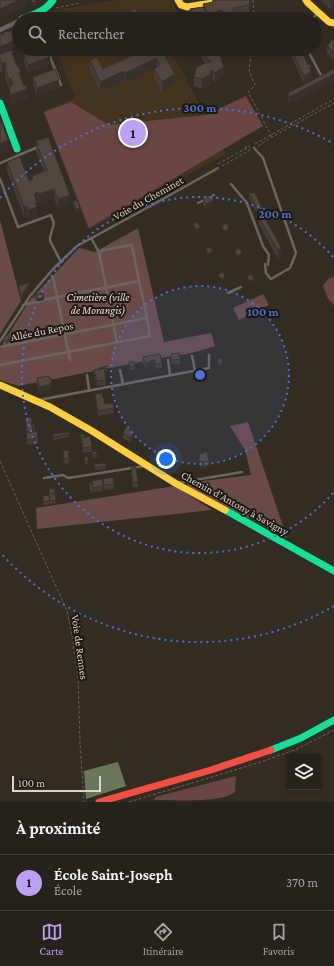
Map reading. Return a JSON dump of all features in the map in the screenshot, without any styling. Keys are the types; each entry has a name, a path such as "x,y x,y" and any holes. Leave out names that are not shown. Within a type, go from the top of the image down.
{"street":[{"path":"40,12 50,5 53,0"},
{"path":"178,0 181,5 187,7 218,2"},
{"path":"306,0 317,12"},
{"path":"322,16 334,24"},
{"path":"0,30 12,24"},
{"path":"0,103 19,152"},
{"name":"Chemin d'Antony à Savigny","path":"0,385 36,400 92,431 175,483 334,571"},
{"path":"99,802 266,752 297,740 334,720"}],"lane":[{"path":"50,56 61,85"},
{"path":"311,56 323,80"},
{"path":"0,163 19,152 39,146"},
{"path":"231,184 247,202 263,246 269,254 266,265 266,273 271,279 290,268 296,253 263,158 254,148"},
{"name":"Voie du Cheminet","path":"0,341 23,305 37,287 77,246 218,168"},
{"path":"0,179 18,227 51,215 54,224 50,241 61,262"},
{"path":"198,203 214,195"},
{"path":"91,238 98,252 117,342"},
{"path":"0,365 150,336 132,245 98,252"},
{"path":"53,277 70,360"},
{"path":"23,305 139,281"},
{"path":"228,293 241,287"},
{"name":"Allée du Repos","path":"0,347 147,318"},
{"path":"36,400 209,368 209,355"},
{"path":"192,356 195,370"},
{"path":"168,360 170,375"},
{"path":"120,370 124,384"},
{"path":"87,375 89,390"},
{"path":"44,478 63,475 68,478 148,466"},
{"path":"175,483 242,472"}],"path":[{"path":"253,0 254,12"},
{"path":"56,8 80,3"},
{"path":"251,56 249,70 255,85 248,92 272,137"},
{"path":"218,168 334,103"},
{"path":"245,146 248,152"},
{"name":"Voie de Rennes","path":"0,460 67,611 78,676 84,802"}],"shaded area":[{"path":"116,0 171,0 177,11 49,12"},
{"path":"53,56 174,56 226,154 88,230 43,111 75,98 59,57 54,58"},
{"path":"246,96 263,126 89,228 44,112 71,102 109,125 206,115"},
{"path":"333,277 334,305 328,299 323,286 328,279"},
{"path":"118,762 126,786 86,799 84,771"},
{"path":"236,776 235,792 225,797 198,800 154,800 155,797"}],"green space":[{"path":"0,220 21,301 0,334"},
{"name":"Cimetière (ville de Morangis)","path":"138,228 164,342 211,333 215,346 188,354 18,386 0,380 0,349 30,300 79,248 95,252"},
{"path":"263,294 269,305 239,320 233,308"},
{"path":"248,422 287,538 188,487 187,483 251,475 245,450 230,426"},
{"path":"175,486 212,510 37,529 36,508"}],"building":[{"path":"0,0 19,0 0,9"},
{"path":"31,0 35,0 36,2 32,3"},
{"path":"250,0 249,5 233,8 234,12 222,12 222,10 207,12 203,4 213,2 212,1"},
{"path":"203,7 206,12 191,12 190,9"},
{"path":"136,8 138,12 128,12"},
{"path":"12,29 12,42 0,47 0,34 1,33 2,35 4,32 10,32"},
{"path":"334,38 334,53 327,46"},
{"path":"12,50 12,56 21,72 19,73 24,86 26,85 27,89 10,95 10,85 13,84 5,69 7,68 5,62 2,63 0,61 0,54"},
{"path":"25,56 50,56 50,57 28,65"},
{"path":"130,56 165,56 175,74 162,82 154,69 160,65 157,58 125,73 124,71 100,82 90,60 97,57 103,69"},
{"path":"206,56 220,56 224,66 215,73 213,70 210,72 211,74 202,79 194,77 196,68 207,62 210,63 211,60 208,60"},
{"path":"294,56 304,56 308,65 310,64 311,67 309,68 311,72 304,76"},
{"path":"55,69 59,80 37,88 33,77"},
{"path":"334,69 334,74 289,97 288,93"},
{"path":"0,118 8,140 0,144"},
{"path":"48,137 70,195 58,199 54,189 39,194 38,192 34,194 37,207 28,210 27,206 24,207 7,162 20,157 29,181 33,179 32,176 47,170 36,141"},
{"path":"249,193 255,193 263,210 258,210"},
{"path":"211,195 214,200 206,204 203,199"},
{"path":"77,200 80,208 76,209 73,202"},
{"path":"262,213 281,247 278,251 259,217"},
{"path":"198,222 200,227 196,229 193,224"},
{"path":"226,223 229,228 224,231 222,226"},
{"path":"210,247 213,251 208,254 206,249"},
{"path":"239,248 242,253 237,256 235,251"},
{"path":"223,272 225,277 221,279 218,274"},
{"path":"251,274 254,279 249,281 247,276"},
{"path":"30,282 21,296 19,286"},
{"path":"43,293 44,297 36,299 35,295"},
{"path":"6,335 9,336 7,341 3,340"},
{"path":"179,353 180,359 172,360 171,354"},
{"path":"160,354 162,363 155,364 155,360 145,364 143,357"},
{"path":"221,358 223,363 218,364 217,360"},
{"path":"129,362 134,362 135,366 130,367"},
{"path":"107,366 107,369 99,369 99,368"},
{"path":"104,368 106,380 97,381 94,370"},
{"path":"48,376 51,378 52,383 50,385 39,387 37,378"},
{"path":"102,393 105,404 113,403 114,408 98,411 95,394"},
{"path":"31,417 33,431 27,432 25,418"},
{"path":"32,423 34,423 35,431 33,432"},
{"path":"126,427 134,432 130,438 123,433"},
{"path":"37,431 38,438 27,440 26,433"},
{"path":"69,432 69,434 53,437 53,434"},
{"path":"84,434 85,437 81,439 80,435"},
{"path":"90,436 92,447 83,448 81,438"},
{"path":"69,450 69,458 64,459 63,451"},
{"path":"96,451 97,454 92,455 92,452"},
{"path":"207,452 209,461 200,462 199,454"},
{"path":"84,457 88,457 88,461 85,462"},
{"path":"106,463 106,466 95,468 94,464"},
{"path":"136,467 138,482 133,483 131,468"},
{"path":"113,477 114,484 104,485 103,479"},
{"path":"102,479 103,486 93,488 92,481"},
{"path":"92,483 93,490 90,491 89,484"},
{"path":"49,489 55,489 55,493 52,493 52,495 55,494 56,500 50,501"},
{"path":"49,495 50,501 43,502 43,496"}],"traffic: fast":[{"path":"39,12 47,7 53,0"},
{"path":"0,103 17,149"},
{"path":"225,510 334,571"},
{"path":"271,750 301,738 334,720"}],"traffic: slow":[{"path":"178,0 181,5 187,7 212,3"},
{"path":"306,0 318,12"},
{"path":"322,16 329,22 334,23"},
{"path":"0,385 50,407 92,431 175,483 225,510"}],"traffic: jam":[{"path":"99,802 211,770 271,750"}],"place":[{"name":"École Saint-Joseph","path":"133,133"}]}
